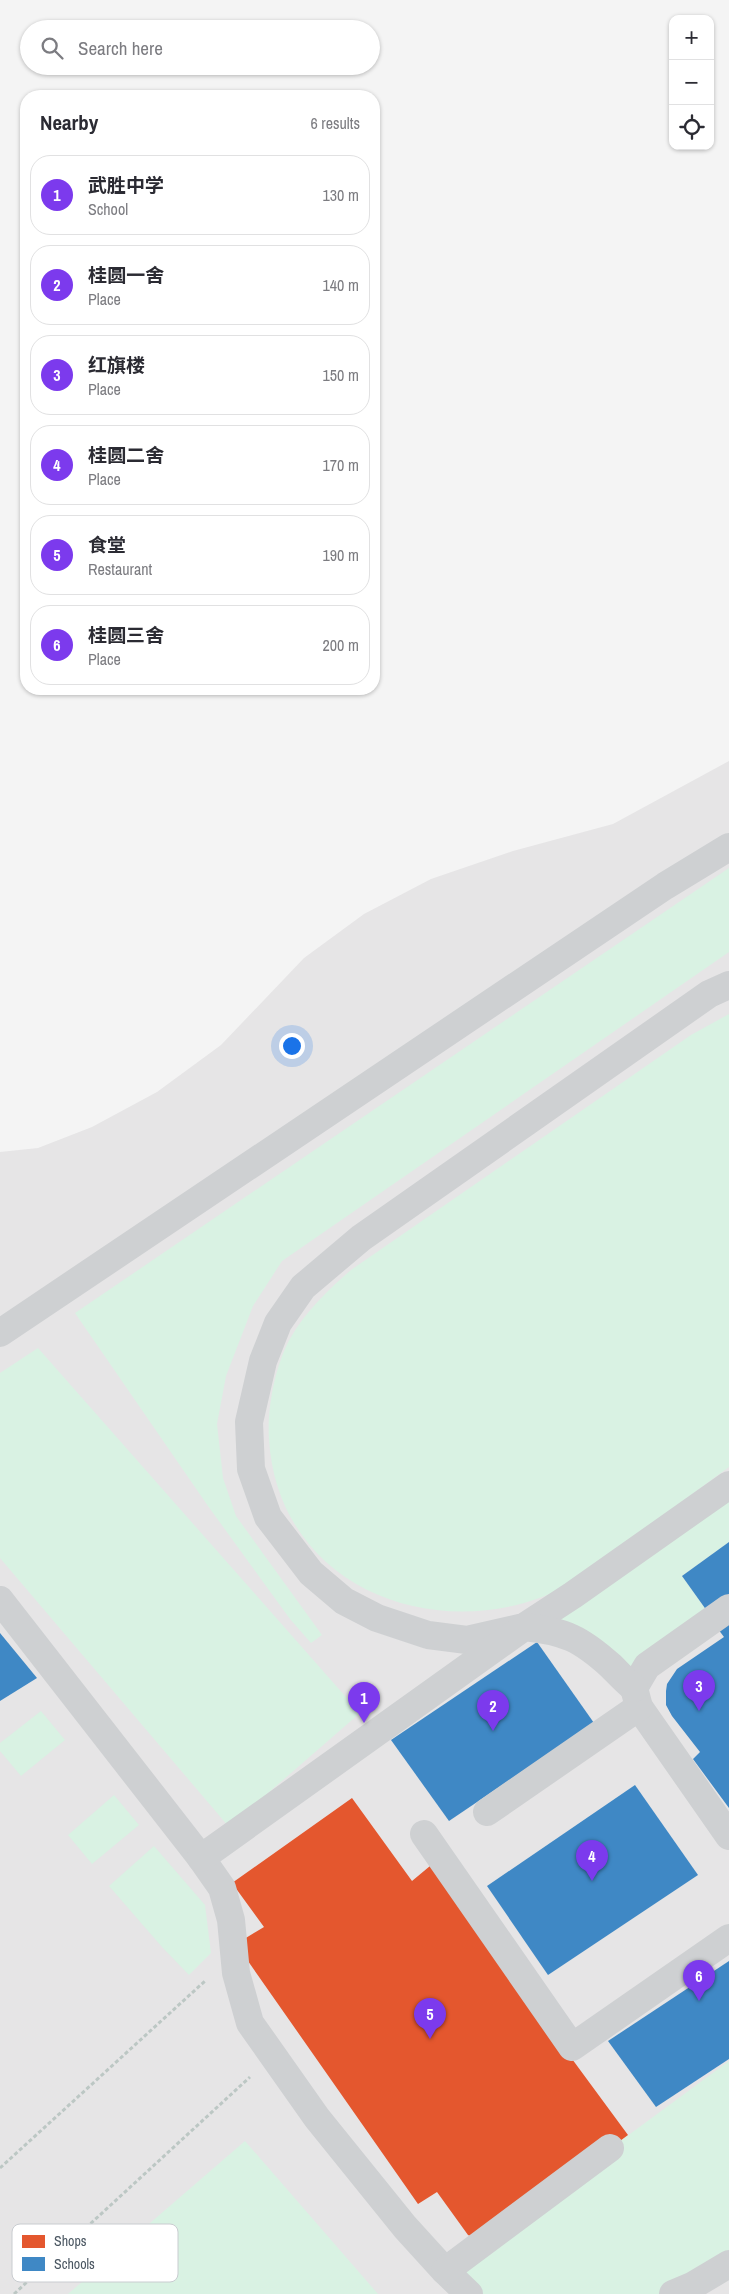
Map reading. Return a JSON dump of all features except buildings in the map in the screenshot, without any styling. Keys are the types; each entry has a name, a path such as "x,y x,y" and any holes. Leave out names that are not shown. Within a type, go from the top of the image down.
{"street":[{"path":"0,1333 656,892 729,847"},
{"path":"729,986 709,994 361,1238 303,1287 278,1323 263,1361 249,1422 251,1469 268,1517 311,1573 344,1601 377,1618 428,1635 467,1640 524,1627 553,1630 578,1639 636,1698 729,1836"},
{"path":"202,1858 524,1627 573,1595 729,1485"},
{"path":"0,1600 202,1858 222,1888 231,1920 236,1973 250,2023 316,2118 405,2226 445,2271 469,2294"},
{"path":"487,1812 636,1698 647,1666 729,1608"},
{"path":"424,1834 572,2047 729,1938"},
{"path":"445,2271 610,2148"},
{"path":"673,2294 692,2286 729,2264"}],"path":[{"path":"0,2168 234,1955"},
{"path":"90,2224 273,2057"},
{"path":"14,2294 27,2282"}],"shaded area":[{"path":"729,761 729,2294 0,2294 0,1152 38,1148 92,1127 157,1092 221,1045 304,958 364,914 431,879 513,851 613,824"}],"green space":[{"path":"729,868 729,952 282,1261 253,1306 226,1376 217,1424 223,1478 236,1516 322,1635 311,1643 290,1619 208,1506 75,1313"},
{"path":"729,1014 729,1467 567,1586 519,1604 469,1611 421,1608 375,1594 335,1569 302,1535 279,1492 269,1439 269,1414 276,1373 285,1348 297,1327 318,1301 351,1270 691,1035"},
{"path":"38,1348 360,1713 229,1827 0,1558 0,1373"},
{"path":"729,1488 729,1542 682,1576 712,1618 627,1674 548,1614"},
{"path":"41,1711 65,1740 21,1776 0,1751 0,1743"},
{"path":"114,1795 139,1825 92,1864 68,1835"},
{"path":"154,1846 205,1905 211,1953 189,1975 109,1886"},
{"path":"729,2061 729,2264 673,2294 469,2294 454,2280 531,2207"},
{"path":"245,2141 378,2294 68,2294 82,2282 178,2282 178,2224 149,2224"}],"place":[{"name":"红旗楼","path":"699,1711"},
{"name":"武胜中学","path":"364,1723"},
{"name":"桂圆一舍","path":"493,1731"},
{"name":"桂圆二舍","path":"592,1881"},
{"name":"桂圆三舍","path":"699,2001"},
{"name":"食堂","path":"430,2039"}]}
